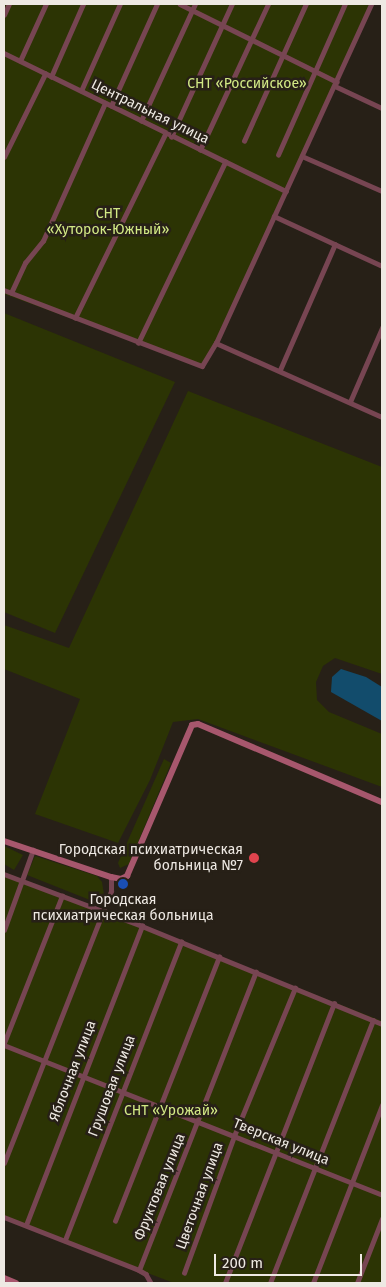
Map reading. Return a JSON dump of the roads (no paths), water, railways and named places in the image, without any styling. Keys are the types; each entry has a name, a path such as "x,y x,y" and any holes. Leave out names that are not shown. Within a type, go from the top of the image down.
{"street":[{"path":"4,15 9,4"},
{"path":"20,61 46,4"},
{"path":"51,77 83,4"},
{"path":"81,91 120,4"},
{"path":"111,106 157,4"},
{"path":"180,4 316,71 336,84 382,108"},
{"path":"140,121 195,4"},
{"path":"171,137 232,4"},
{"path":"200,150 268,4"},
{"path":"244,141 306,4"},
{"path":"278,155 344,4"},
{"path":"4,290 202,366 216,342 336,84 371,4"},
{"name":"Центральная улица","path":"4,53 171,137 286,191"},
{"path":"4,157 45,74"},
{"path":"11,293 26,263 46,234 105,103"},
{"path":"75,318 165,134"},
{"path":"302,156 382,191"},
{"path":"138,343 225,162"},
{"path":"274,216 382,266"},
{"path":"280,370 335,244"},
{"path":"350,402 382,328"},
{"path":"216,342 382,417"},
{"path":"4,841 121,880 131,870 192,724 382,802"},
{"path":"4,930 33,850"},
{"path":"4,874 142,926 382,1024"},
{"path":"4,1163 111,891 110,877"},
{"path":"4,1044 62,896"},
{"name":"Яблочная улица","path":"26,1225 142,926"},
{"name":"Грушовая улица","path":"65,1240 121,1091 181,942"},
{"path":"115,1221 219,957"},
{"name":"Фруктовая улица","path":"138,1270 256,972"},
{"name":"Цветочная улица","path":"184,1274 234,1136 295,988"},
{"path":"225,1283 334,1004"},
{"path":"270,1283 373,1020"},
{"name":"Тверская улица","path":"4,1044 382,1195"},
{"path":"314,1283 382,1105"},
{"path":"4,1217 138,1270 146,1274 151,1283"},
{"path":"357,1283 382,1219"},
{"path":"4,1278 16,1283"}],"water":[{"path":"341,669 366,677 382,687 382,721 331,692 332,677"}],"place":[{"name":"Городская психиатрическая больница №7","path":"254,858"},
{"name":"Городская психиатрическая больница","path":"123,884"}],"park label":[{"name":"СНТ «Российское»","path":"247,84"},
{"name":"СНТ «Хуторок-Южный»","path":"108,222"},
{"name":"СНТ «Урожай»","path":"171,1111"}]}
